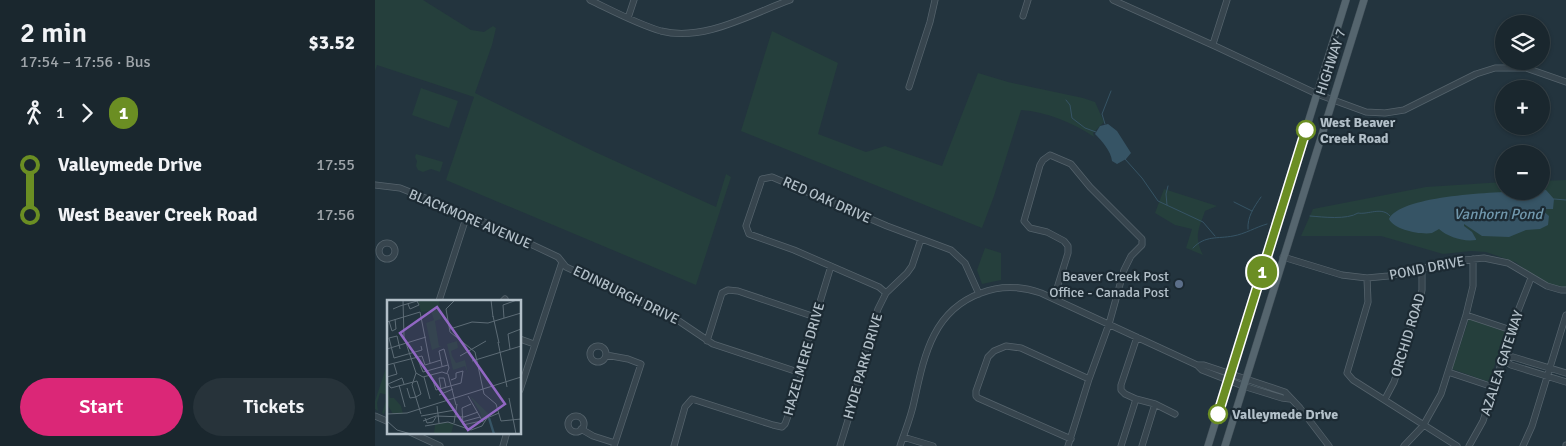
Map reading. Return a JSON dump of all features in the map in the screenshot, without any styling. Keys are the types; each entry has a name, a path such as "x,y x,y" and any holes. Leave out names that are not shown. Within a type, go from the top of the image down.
{"main road":[{"name":"HIGHWAY 7","path":"1208,446 1346,0"},
{"name":"HIGHWAY 7","path":"1225,446 1329,99 1364,0"}],"street":[{"path":"590,0 628,18 663,31 686,34 711,30 791,0"},
{"path":"628,18 634,0"},
{"path":"909,86 930,22 935,0"},
{"path":"1023,16 1028,0"},
{"path":"1113,0 1213,44 1317,94 1366,112 1393,112 1407,108 1476,74 1504,67 1526,68 1566,82"},
{"path":"1213,44 1227,0"},
{"path":"1054,298 1069,253 1068,246 1064,241 1047,232 1029,228 1024,221 1040,166 1043,160 1050,155 1071,164 1090,187 1142,239 1142,245 1127,263 1069,446"},
{"name":"RED OAK DRIVE","path":"886,293 879,287 794,250 749,234 746,226 762,179 772,177 921,239 941,245 959,256 965,263 979,294"},
{"name":"BLACKMORE AVENUE","path":"375,185 400,188 473,217 549,253 562,262"},
{"path":"439,300 467,215"},
{"name":"HYDE PARK DRIVE","path":"840,446 856,394 859,372 878,309 886,293 907,273 921,239"},
{"name":"POND DRIVE","path":"1283,257 1342,275 1367,278 1485,258 1508,263 1547,286 1566,290"},
{"path":"1405,446 1423,426 1436,404 1448,372 1473,286 1473,259"},
{"path":"521,387 562,262"},
{"name":"EDINBURGH DRIVE","path":"562,262 567,267 670,315 684,323 707,341 801,373"},
{"name":"HAZELMERE DRIVE","path":"674,446 685,407 692,399 782,427 788,420 799,386 804,354 831,266"},
{"name":"ORCHID ROAD","path":"1385,399 1394,382 1420,300 1422,270"},
{"path":"1367,278 1368,302 1347,373 1353,380 1457,446"},
{"name":"AZALEA GATEWAY","path":"1469,446 1483,421 1511,330 1531,278"},
{"path":"900,446 929,345 946,316 966,300 991,289 1023,288 1054,298 1197,365 1204,365 1282,398 1290,399 1300,408 1329,446"},
{"path":"707,341 722,293 728,290 738,291 815,317"},
{"path":"1466,315 1511,330"},
{"path":"1523,446 1532,426 1566,315"},
{"path":"1137,337 1121,390 1136,399 1155,404 1175,414"},
{"path":"521,339 534,344"},
{"path":"1071,439 979,398 976,396 976,391 988,358 994,351 1006,346 1021,348 1089,379"},
{"path":"581,430 614,444 641,364 628,359 606,355"},
{"path":"1502,358 1513,357 1566,373"},
{"path":"1502,358 1511,364 1566,382"},
{"path":"1448,372 1493,387"},
{"path":"1121,446 1136,399"},
{"path":"1142,446 1155,404"},
{"path":"375,416 387,421"},
{"path":"414,434 440,446"},
{"path":"903,437 933,446"}],"green space":[{"path":"375,0 423,0 471,30 484,32 493,26 496,28 475,93 593,151 716,207 726,174 731,177 696,285 446,180 474,97 377,65 375,71"},
{"path":"772,31 838,63 818,134 866,152 885,146 942,166 978,73 1008,82 1095,102 1104,122 1093,133 1094,137 1059,119 1021,110 982,228 741,131"},
{"path":"421,88 458,101 449,128 412,115"},
{"path":"416,154 443,162 440,172 431,169 423,172 418,170"},
{"path":"1566,180 1566,287 1562,288 1541,281 1515,262 1486,252 1471,251 1443,254 1381,236 1301,236 1313,209 1426,187 1495,183 1495,200 1550,200 1550,181"},
{"path":"1164,189 1217,206 1205,211 1199,229 1198,238 1203,255 1186,248 1192,229 1175,225 1155,213"},
{"path":"985,248 1001,253 1001,280 982,284 977,270"},
{"path":"1469,319 1506,332 1489,382 1452,369"},
{"path":"387,365 387,395 380,393 377,403 378,411 375,409 375,401"},
{"path":"387,398 387,406 384,414 382,413"}],"water":[{"path":"1108,124 1117,131 1131,153 1126,159 1117,164 1112,161 1108,150 1095,134 1100,126"},
{"name":"Vanhorn Pond","path":"1495,193 1495,200 1550,200 1550,194 1554,199 1553,209 1541,209 1549,216 1548,225 1540,229 1526,230 1509,237 1482,236 1464,224 1472,232 1476,240 1461,240 1451,237 1439,229 1432,233 1408,231 1396,226 1389,219 1398,210 1414,204 1460,195"}],"waterway":[{"path":"1105,124 1102,114 1111,91"},
{"path":"1066,100 1070,105 1072,118 1085,128 1096,132"},
{"path":"1125,159 1142,178 1158,201 1203,222 1215,236"},
{"path":"1167,205 1166,194 1168,186"},
{"path":"1248,229 1250,216 1261,197"},
{"path":"1554,199 1566,200"},
{"path":"1234,202 1252,211"},
{"path":"1310,216 1348,217 1358,213 1379,211 1390,216"},
{"path":"1193,248 1207,239 1237,235 1267,224"}],"bus line":[{"name":"1","path":"1218,414 1306,130"}],"place":[{"name":"West Beaver Creek Road","path":"1306,130"},
{"name":"Beaver Creek Post Office - Canada Post","path":"1179,284"},
{"name":"Valleymede Drive","path":"1218,414"}]}
